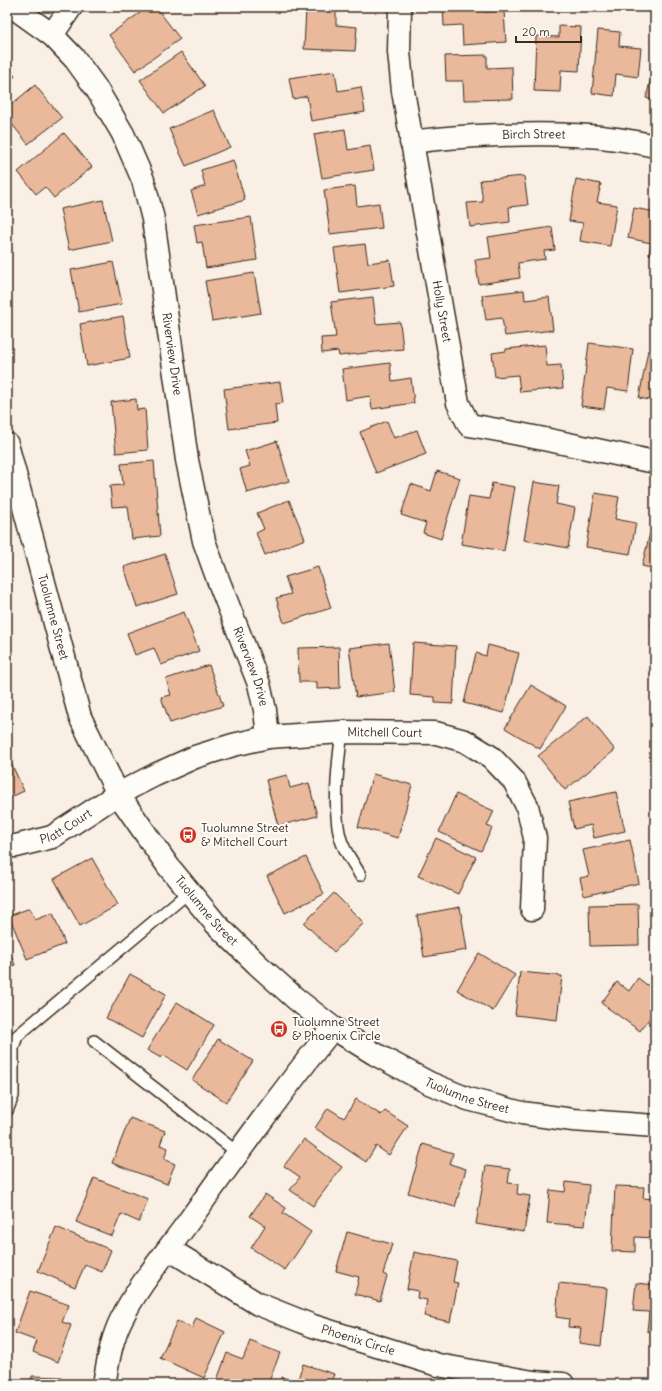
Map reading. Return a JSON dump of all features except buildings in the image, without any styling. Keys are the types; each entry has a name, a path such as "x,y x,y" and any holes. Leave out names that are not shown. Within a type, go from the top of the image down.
{"street":[{"name":"Riverview Drive","path":"13,7 52,35 75,58 96,88 123,134 144,180 153,219 188,460 204,541 259,684 265,710 268,737"},
{"path":"52,35 71,7"},
{"name":"Holly Street","path":"400,7 399,52 411,142 458,403 469,426 510,432 655,462"},
{"name":"Birch Street","path":"411,142 444,137 539,133 586,135 631,140 655,146"},
{"name":"Tuolumne Street","path":"7,444 80,717 118,794 168,866 216,924 296,999 333,1028 375,1054 429,1083 468,1099 522,1113 573,1120 655,1126"},
{"name":"Mitchell Court","path":"118,794 195,757 233,745 268,737 342,732 436,733 465,741 492,757 514,781 527,806 535,838 532,909"},
{"name":"Platt Court","path":"7,846 16,846 52,837 118,794"},
{"path":"104,1384 109,1356 121,1320 140,1287 238,1153 333,1028"},
{"name":"Phoenix Circle","path":"169,1249 258,1304 312,1326 438,1366 533,1382 563,1384"}],"lane":[{"path":"342,732 337,794 338,820 341,839 360,875"},
{"path":"7,1110 13,1096 14,1048 17,1036 190,892"},
{"path":"94,1041 238,1153"}],"place":[{"name":"Tuolumne Street & Mitchell Court","path":"188,835"},
{"name":"Tuolumne Street & Phoenix Circle","path":"279,1029"}]}
